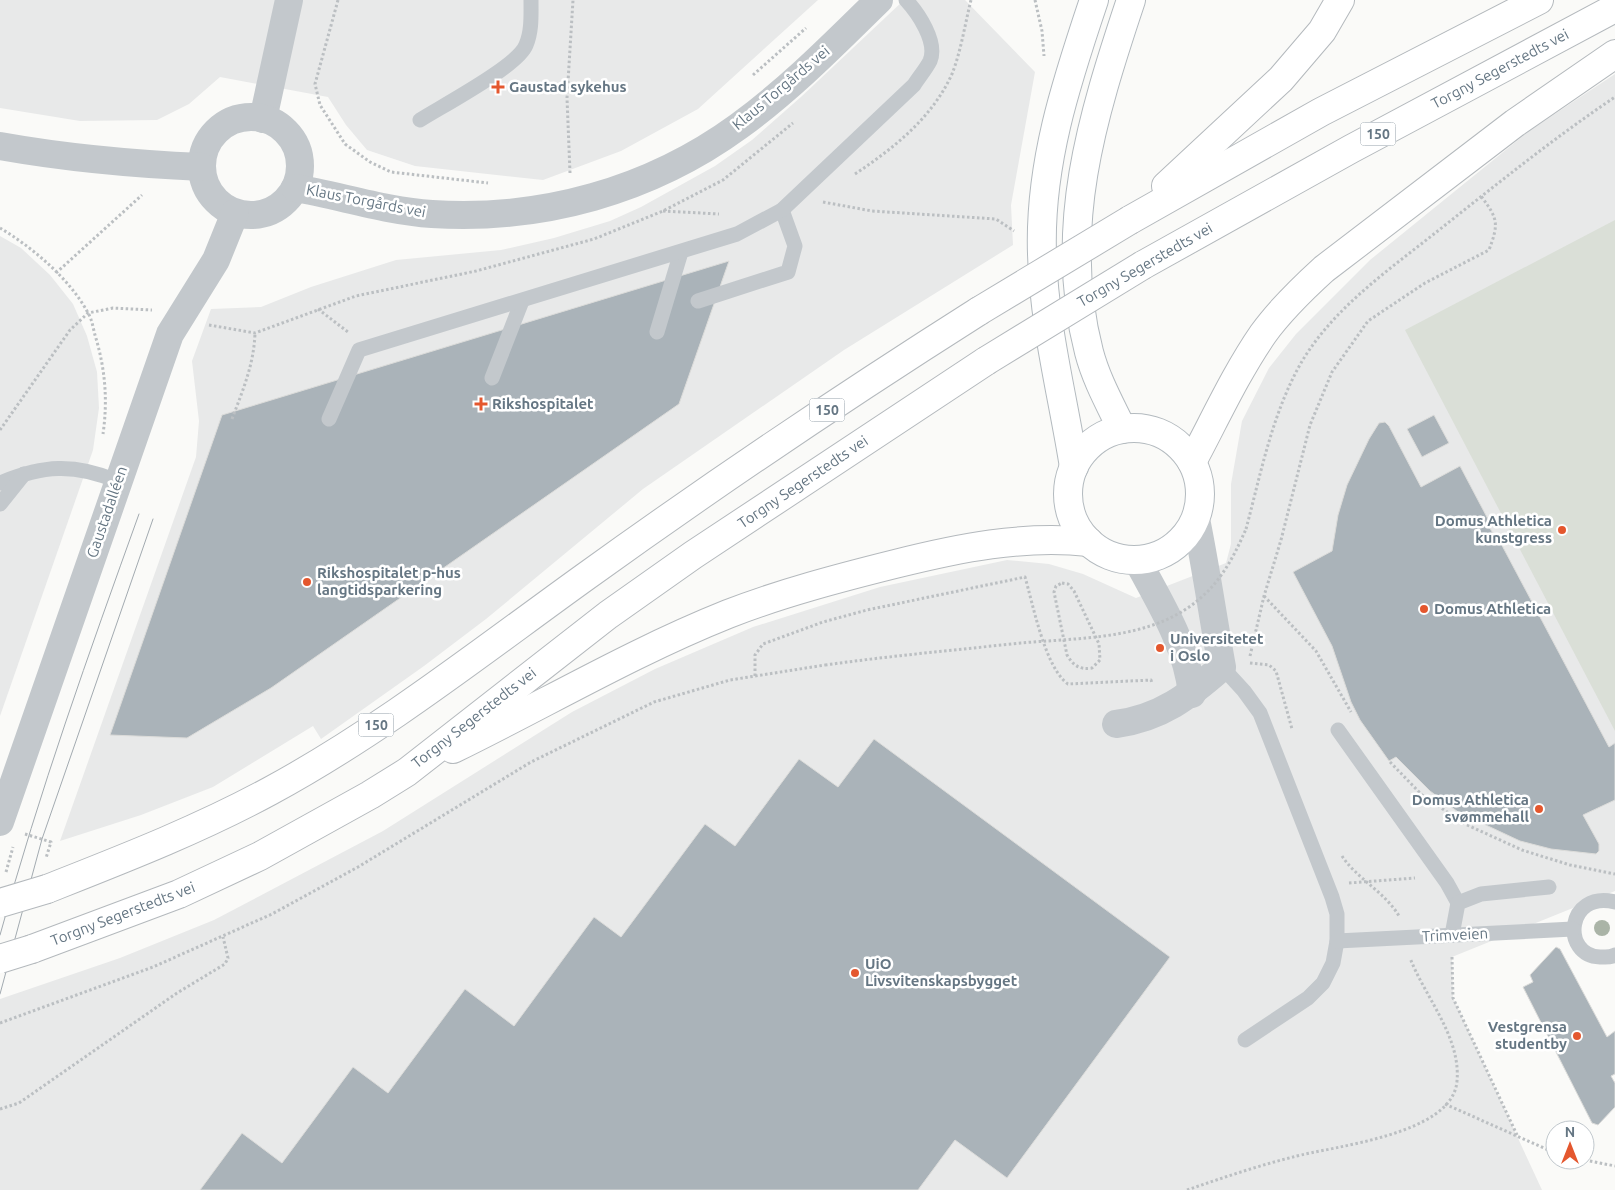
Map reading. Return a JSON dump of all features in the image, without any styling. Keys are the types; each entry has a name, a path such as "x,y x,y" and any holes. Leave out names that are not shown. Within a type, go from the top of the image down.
{"main road":[{"path":"1074,467 1046,312 1042,253 1045,193 1056,121 1094,0"},
{"path":"1122,429 1102,387 1090,353 1079,301 1075,249 1079,198 1088,140 1131,0"},
{"path":"1137,214 1281,79 1322,31 1340,0"},
{"name":"150","path":"0,903 47,889 182,834 268,792 332,755 471,660 677,512 978,310 1137,214 1321,112 1539,0"},
{"name":"Torgny Segerstedts vei","path":"0,959 32,949 179,894 242,864 370,795 407,772 512,687 623,604 693,555 986,361 1143,265 1360,144 1615,8"},
{"path":"1192,462 1247,358 1264,333 1301,289 1324,269 1508,128 1615,54"},
{"path":"1144,428 1163,435 1180,447 1192,462 1200,482 1200,506 1196,519 1178,544 1161,555 1137,560 1120,559 1104,553 1089,542 1074,523 1069,505 1069,484 1074,467 1082,454 1099,438 1122,429 1144,428"},
{"path":"407,772 528,713 599,673 728,614 826,582 968,548 1055,538 1089,542"}],"street":[{"path":"263,119 289,0"},
{"name":"Klaus Torgårds vei","path":"295,188 432,214 483,215 534,211 594,198 671,166 738,127 803,74 879,0"},
{"path":"248,117 263,119 282,128 295,146 300,159 300,174 295,188 287,199 276,208 262,214 248,215 235,213 214,198 207,188 202,167 205,149 212,137 222,126 234,120 248,117"},
{"path":"0,146 47,155 202,167"},
{"name":"Gaustadalléen","path":"8,831 117,481 170,334 216,260 235,213"},
{"path":"1116,724 1135,722 1157,714 1192,694 1222,668 1209,597 1207,570 1196,519"},
{"path":"1137,560 1174,630 1190,673 1192,694"}],"lane":[{"path":"420,120 512,62 526,47 531,25 531,0"},
{"path":"329,419 359,350 737,234 782,210 914,84 930,60 930,42 920,16 906,0"},
{"path":"698,301 788,272 795,246 782,210"},
{"path":"657,332 681,252"},
{"path":"492,378 522,301"},
{"path":"0,483 26,472 59,467 95,471 117,481"},
{"path":"0,504 26,472"},
{"path":"1222,668 1260,713 1337,914 1337,941 1333,963 1323,983 1308,998 1245,1040"},
{"path":"1338,730 1447,883 1458,903 1452,935"},
{"path":"1458,903 1481,894 1549,887"},
{"path":"1615,902 1596,900 1581,909 1574,921 1573,929 1578,945 1593,957 1611,957 1615,955"},
{"name":"Trimveien","path":"1337,941 1573,929"}],"path":[{"path":"338,0 315,84 320,105 345,144 370,162 391,172 492,183"},
{"path":"570,181 567,98 573,0"},
{"path":"1035,0 1042,31 1044,60"},
{"path":"750,78 807,27"},
{"path":"0,1022 135,974 223,937 306,896 531,762 654,702 730,680 825,665 1099,636 1156,623 1186,609 1215,585 1230,564 1246,529 1278,414 1300,364 1323,330 1383,274 1534,155 1615,97"},
{"path":"56,273 142,195"},
{"path":"1294,734 1276,671 1269,665 1248,663 1310,425 1332,372 1368,321 1425,283 1488,250 1497,229 1494,214 1481,196"},
{"path":"796,197 872,211 996,219 1018,235"},
{"path":"663,211 726,215"},
{"path":"0,228 24,242 56,273 88,313 101,354 106,389 103,439"},
{"path":"318,309 348,332 359,350"},
{"path":"0,430 70,330 88,313"},
{"path":"232,419 249,375 254,355 256,333"},
{"path":"755,676 755,654 763,644 783,636 867,610 1025,577 1052,665 1059,678 1068,684 1151,680"},
{"path":"1062,582 1068,584 1074,591 1099,644 1100,660 1096,666 1085,669 1072,663 1067,654 1060,624 1054,592 1056,586 1062,582"},
{"path":"1264,596 1316,651 1355,719"},
{"path":"1384,755 1422,795 1465,824 1522,850 1570,865 1597,868 1615,874"},
{"path":"5,875 8,831"},
{"path":"1338,849 1351,870 1396,912 1400,919"},
{"path":"1452,935 1453,998 1517,1135"},
{"path":"0,1109 19,1103 178,993 225,964 228,958 223,937"},
{"path":"1187,1190 1294,1156 1375,1140 1402,1131 1434,1114 1446,1104 1453,1096 1457,1082 1456,1061 1447,1033 1407,950"},
{"path":"1446,1104 1545,1148"},
{"path":"1595,1162 1615,1166"}],"shaded area":[{"name":"Gaustad sykehus","path":"0,0 818,0 698,109 621,151 543,180 415,166 367,150 346,125 328,97 220,77 189,104 157,120 80,121 0,108"},
{"name":"Rikshospitalet","path":"904,0 965,0 1035,72 1011,205 1013,245 844,350 643,489 486,619 424,666 321,739 313,726 213,787 141,815 60,841 196,457 199,421 192,361 211,309 261,307 311,287 396,260 501,250 554,238 610,221 641,207 715,166 752,140 802,96"},
{"name":"Universitetet i Oslo","path":"1615,74 1615,891 1452,957 1453,998 1542,1190 0,1190 0,999 120,958 214,920 383,831 572,712 655,669 753,627 880,587 1007,560 1049,564 1083,574 1136,598 1226,563 1231,544 1231,484 1242,421 1269,368 1296,334 1370,260 1529,131"},
{"name":"Domus Athletica kunstgress","path":"1615,220 1615,731 1405,330"},
{"path":"0,236 21,248 50,275 73,304 87,336 97,372 99,408 93,450 0,716"}],"building":[{"name":"Rikshospitalet p-hus langtidsparkering","path":"729,261 679,404 271,688 187,738 110,735 222,415"},
{"path":"1434,415 1449,443 1422,457 1407,429"},
{"name":"Domus Athletica","path":"1385,422 1389,426 1421,487 1460,466 1489,521 1487,523 1495,537 1497,536 1609,747 1615,743 1615,800 1583,815 1599,844 1599,851 1596,854 1551,849 1520,841 1458,812 1430,791 1396,757 1389,761 1360,720 1351,702 1332,646 1293,572 1332,551 1338,515 1347,485 1369,439 1379,423"},
{"name":"UiO Livsvitenskapsbygget","path":"874,739 1170,957 1007,1178 955,1140 918,1190 200,1190 242,1133 282,1163 353,1067 388,1093 465,989 514,1026 594,917 621,937 705,824 735,846 799,759 838,787"},
{"name":"Vestgrensa studentby","path":"1556,947 1560,949 1607,1037 1615,1031 1615,1074 1611,1076 1615,1083 1615,1107 1598,1125 1595,1124 1595,1120 1590,1120 1523,987 1533,982 1530,975"}],"tram line":[{"path":"0,935 48,776 139,514"},
{"path":"0,994 42,839 153,519"}],"place":[{"name":"Gaustad sykehus","path":"498,87"},
{"name":"Rikshospitalet","path":"481,404"},
{"name":"Domus Athletica kunstgress","path":"1562,530"},
{"name":"Rikshospitalet p-hus langtidsparkering","path":"307,582"},
{"name":"Domus Athletica","path":"1424,609"},
{"name":"Universitetet i Oslo","path":"1160,648"},
{"name":"Domus Athletica svømmehall","path":"1539,809"},
{"name":"UiO Livsvitenskapsbygget","path":"855,973"},
{"name":"Vestgrensa studentby","path":"1577,1036"}]}
